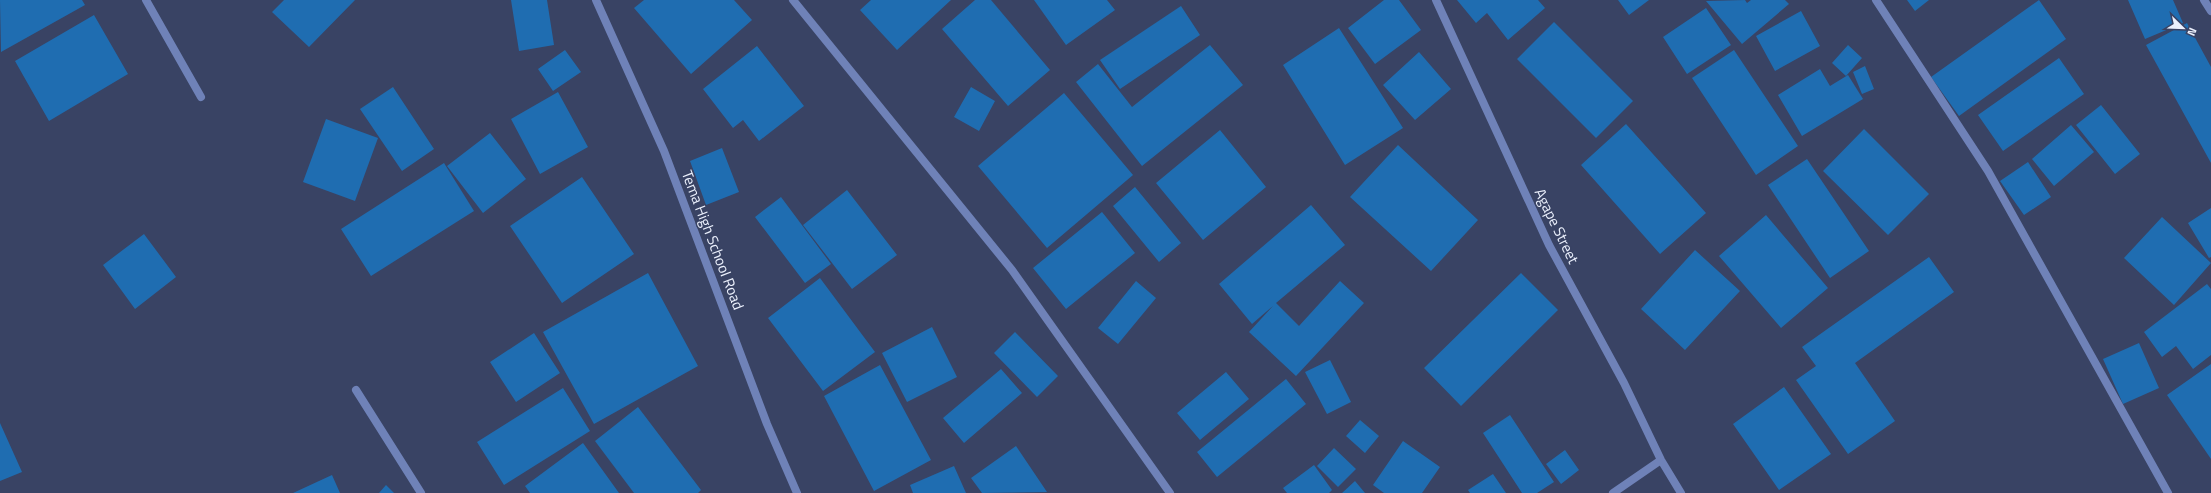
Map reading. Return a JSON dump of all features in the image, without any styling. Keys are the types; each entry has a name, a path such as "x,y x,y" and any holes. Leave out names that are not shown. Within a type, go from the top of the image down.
{"street":[{"path":"146,0 201,97"},
{"name":"Tema High School Road","path":"596,0 664,151 768,424 797,493"},
{"path":"793,0 1012,270 1170,493"},
{"name":"Agape Street","path":"1436,0 1549,245 1624,382 1661,460 1682,493"},
{"path":"1876,0 1988,171 2168,493"},
{"path":"2204,0 2211,11"},
{"path":"356,390 421,493"},
{"path":"1613,493 1661,460"}],"building":[{"path":"0,0 82,0 85,5 1,52"},
{"path":"284,0 355,0 309,47 272,12"},
{"path":"511,0 547,0 554,45 519,51"},
{"path":"644,0 734,0 752,20 691,74 634,8"},
{"path":"871,0 951,0 897,50 860,10"},
{"path":"975,0 991,0 1050,70 1008,106 942,29"},
{"path":"1034,0 1107,0 1115,10 1066,45"},
{"path":"1384,0 1399,0 1421,30 1375,64 1348,28"},
{"path":"1457,0 1538,0 1545,8 1508,40 1487,13 1476,23"},
{"path":"1618,0 1649,0 1629,15"},
{"path":"1745,0 1747,3 1751,0 1785,0 1789,4 1742,44 1706,1"},
{"path":"1907,0 1929,0 1915,11"},
{"path":"2039,0 2066,39 1959,116 1931,77"},
{"path":"2128,0 2173,0 2183,23 2145,39"},
{"path":"1181,6 1200,35 1120,89 1100,60"},
{"path":"1706,8 1731,45 1687,74 1663,37"},
{"path":"1801,11 1820,46 1775,71 1756,36"},
{"path":"94,15 128,74 49,121 15,61"},
{"path":"1554,22 1633,101 1596,138 1517,59"},
{"path":"2187,23 2211,67 2211,163 2146,45"},
{"path":"1339,28 1403,128 1345,165 1283,65"},
{"path":"1210,45 1243,85 1142,166 1076,82 1098,64 1132,107"},
{"path":"1848,45 1862,58 1846,76 1832,63"},
{"path":"757,46 804,106 759,141 743,120 733,128 703,89"},
{"path":"565,50 581,72 553,91 538,69"},
{"path":"1734,50 1798,146 1756,175 1692,78"},
{"path":"1419,52 1451,89 1415,120 1383,85"},
{"path":"2059,58 2084,94 2003,151 1978,115"},
{"path":"1865,66 1874,89 1862,94 1853,72"},
{"path":"1820,69 1830,86 1848,75 1863,99 1802,136 1778,95"},
{"path":"393,87 434,149 402,171 360,109"},
{"path":"971,87 995,101 979,131 954,117"},
{"path":"558,92 588,147 540,174 511,119"},
{"path":"1064,93 1133,175 1047,248 978,166"},
{"path":"2101,105 2140,154 2115,174 2076,125"},
{"path":"326,119 378,138 355,201 303,182"},
{"path":"1626,124 1706,213 1660,254 1581,165"},
{"path":"2071,125 2094,152 2054,186 2032,159"},
{"path":"1864,129 1929,194 1888,235 1823,171"},
{"path":"1220,130 1266,187 1203,240 1156,183"},
{"path":"490,133 526,179 483,213 447,166"},
{"path":"1398,145 1478,220 1431,271 1350,197"},
{"path":"722,148 739,192 706,205 690,161"},
{"path":"1807,159 1869,251 1830,278 1768,185"},
{"path":"2028,162 2051,197 2024,215 2000,181"},
{"path":"444,163 474,211 371,276 341,229"},
{"path":"582,177 634,254 562,303 510,226"},
{"path":"1135,187 1181,243 1159,262 1113,206"},
{"path":"847,190 897,255 852,289 803,225"},
{"path":"781,197 831,264 805,283 755,217"},
{"path":"1311,205 1345,245 1276,303 1299,326 1340,281 1364,303 1296,376 1249,332 1273,306 1252,324 1219,284"},
{"path":"2211,208 2211,257 2209,258 2188,223"},
{"path":"1102,212 1135,253 1066,309 1033,268"},
{"path":"1766,215 1828,288 1781,328 1719,256"},
{"path":"2162,217 2211,263 2174,305 2124,258"},
{"path":"144,234 176,277 135,309 103,265"},
{"path":"1695,250 1740,291 1685,350 1641,309"},
{"path":"1929,257 1954,292 1855,363 1895,421 1848,454 1796,380 1816,366 1802,347"},
{"path":"648,273 698,366 594,424 543,332"},
{"path":"1521,273 1558,310 1461,406 1424,368"},
{"path":"820,278 875,352 823,391 768,318"},
{"path":"1136,281 1156,298 1118,344 1098,328"},
{"path":"2207,284 2211,289 2211,355 2193,369 2176,346 2162,357 2144,332"},
{"path":"932,327 957,377 907,402 882,353"},
{"path":"1015,332 1058,376 1037,397 994,353"},
{"path":"534,333 560,373 516,402 490,362"},
{"path":"2139,343 2159,388 2123,404 2103,359"},
{"path":"1330,360 1351,402 1327,414 1305,372"},
{"path":"2211,364 2211,459 2167,395"},
{"path":"880,365 931,460 874,491 824,396"},
{"path":"1001,369 1022,393 964,443 943,418"},
{"path":"1226,372 1249,399 1200,440 1177,413"},
{"path":"1286,379 1306,404 1217,477 1197,452"},
{"path":"1784,387 1831,454 1779,490 1733,424"},
{"path":"563,388 590,431 504,485 477,442"},
{"path":"638,407 701,490 698,493 634,493 595,441"},
{"path":"1510,415 1554,482 1537,493 1522,493 1483,433"},
{"path":"1360,420 1379,436 1365,453 1346,436"},
{"path":"0,423 22,472 0,481"},
{"path":"1403,441 1440,467 1422,493 1384,493 1373,485"},
{"path":"583,443 619,493 530,493 525,486"},
{"path":"1016,446 1047,492 982,493 971,478"},
{"path":"1334,448 1356,469 1338,487 1317,466"},
{"path":"1565,450 1579,470 1561,484 1546,464"},
{"path":"1314,465 1332,490 1329,493 1287,493 1283,488"},
{"path":"954,466 966,493 913,493 910,485"},
{"path":"1493,474 1506,493 1470,493 1468,490"},
{"path":"332,475 340,493 293,493"},
{"path":"1355,481 1365,493 1342,493"},
{"path":"386,485 394,493 379,493"}]}
